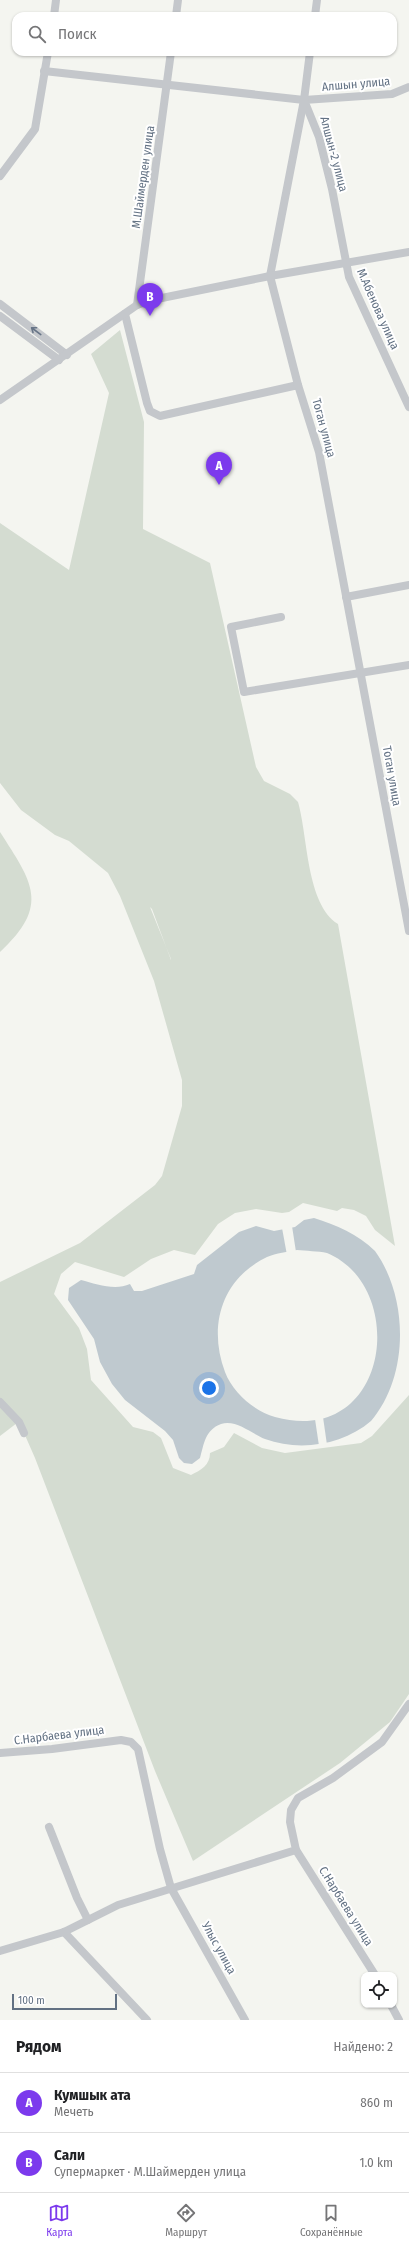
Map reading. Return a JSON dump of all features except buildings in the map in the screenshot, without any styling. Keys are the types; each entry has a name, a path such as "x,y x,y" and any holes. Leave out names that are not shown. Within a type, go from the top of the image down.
{"street":[{"path":"54,12 56,0"},
{"path":"176,12 178,0"},
{"path":"316,12 317,0"},
{"path":"0,176 35,129 47,56"},
{"name":"М.Шаймерден улица","path":"138,305 171,56"},
{"path":"270,276 304,100 310,56"},
{"name":"Алшын улица","path":"44,71 167,86 304,100 392,94 409,88"},
{"name":"Алшын-2 улица","path":"304,100 316,126 332,189 346,263"},
{"name":"М.Абенова улица","path":"0,400 138,305 152,300 270,276 409,252"},
{"name":"М.Абенова улица","path":"346,263 349,277 409,407"},
{"name":"Тоган улица","path":"270,276 298,385 319,452 409,931"},
{"path":"0,304 67,355"},
{"path":"125,314 150,411 160,416 298,385"},
{"path":"0,316 59,360"},
{"path":"346,597 409,585"},
{"path":"281,617 231,628 244,692 409,665"},
{"path":"0,1402 19,1422 24,1433"},
{"name":"С.Нарбаева улица","path":"372,1972 296,1850 290,1822 291,1810 298,1798 333,1778 382,1742 409,1704"},
{"name":"С.Нарбаева улица","path":"0,1753 52,1749 121,1740"},
{"name":"Улыс улица","path":"121,1740 131,1742 138,1749 160,1849 171,1888 245,2020"},
{"path":"50,1827 77,1898 88,1920"},
{"path":"0,1951 64,1932 118,1904 296,1850"},
{"path":"64,1932 147,2020"},
{"path":"393,2008 399,2020"}],"shaded area":[{"path":"120,330 144,422 143,529 210,563 256,767 264,781 290,794 298,802 314,886 320,901 328,914 338,924 395,1246 375,1230 366,1216 354,1210 342,1208 337,1211 303,1203 289,1212 282,1213 256,1209 235,1213 218,1224 195,1255 174,1250 151,1259 124,1277 75,1262 61,1274 54,1294 79,1328 87,1349 91,1380 133,1427 153,1432 161,1438 173,1468 191,1475 204,1467 210,1457 210,1453 224,1447 234,1433 262,1448 285,1453 361,1443 372,1436 409,1395 409,1694 390,1722 340,1763 193,1861 155,1771 35,1458 24,1433 0,1402 0,1282 80,1243 155,1185 162,1176 182,1106 182,1080 154,981 120,896 108,873 69,841 55,835 21,810 0,783 0,523 69,570 109,393 91,354","holes":["150,907 152,909 166,947"]},
{"path":"0,832 21,865 28,880 31,893 31,907 26,920 16,935 0,952"},
{"path":"314,1218 354,1235 375,1251 386,1270 394,1291 399,1314 400,1337 398,1360 392,1382 383,1403 371,1421 360,1429 348,1436 321,1444 292,1445 278,1443 260,1437 238,1425 227,1423 221,1424 208,1434 200,1458 192,1464 184,1463 179,1458 173,1440 165,1431 125,1400 112,1384 100,1362 94,1339 68,1300 69,1288 81,1280 112,1287 130,1284 134,1291 142,1291 194,1274 197,1265 239,1232 256,1226 274,1231 295,1227 304,1220","holes":["297,1250 327,1253 353,1271 370,1297 377,1328 375,1359 364,1388 343,1409 314,1420 275,1417 252,1406 239,1394 229,1380 220,1355 218,1338 222,1306 229,1291 239,1278 251,1266 267,1257 274,1254"]},
{"path":"0,1406 17,1423 0,1436"}],"pier":[{"path":"292,1226 296,1252 287,1255 282,1228"},
{"path":"323,1417 327,1445 319,1446 315,1419"}],"place":[{"name":"Сали","path":"150,316"},
{"name":"Кумшык ата","path":"219,485"}]}
